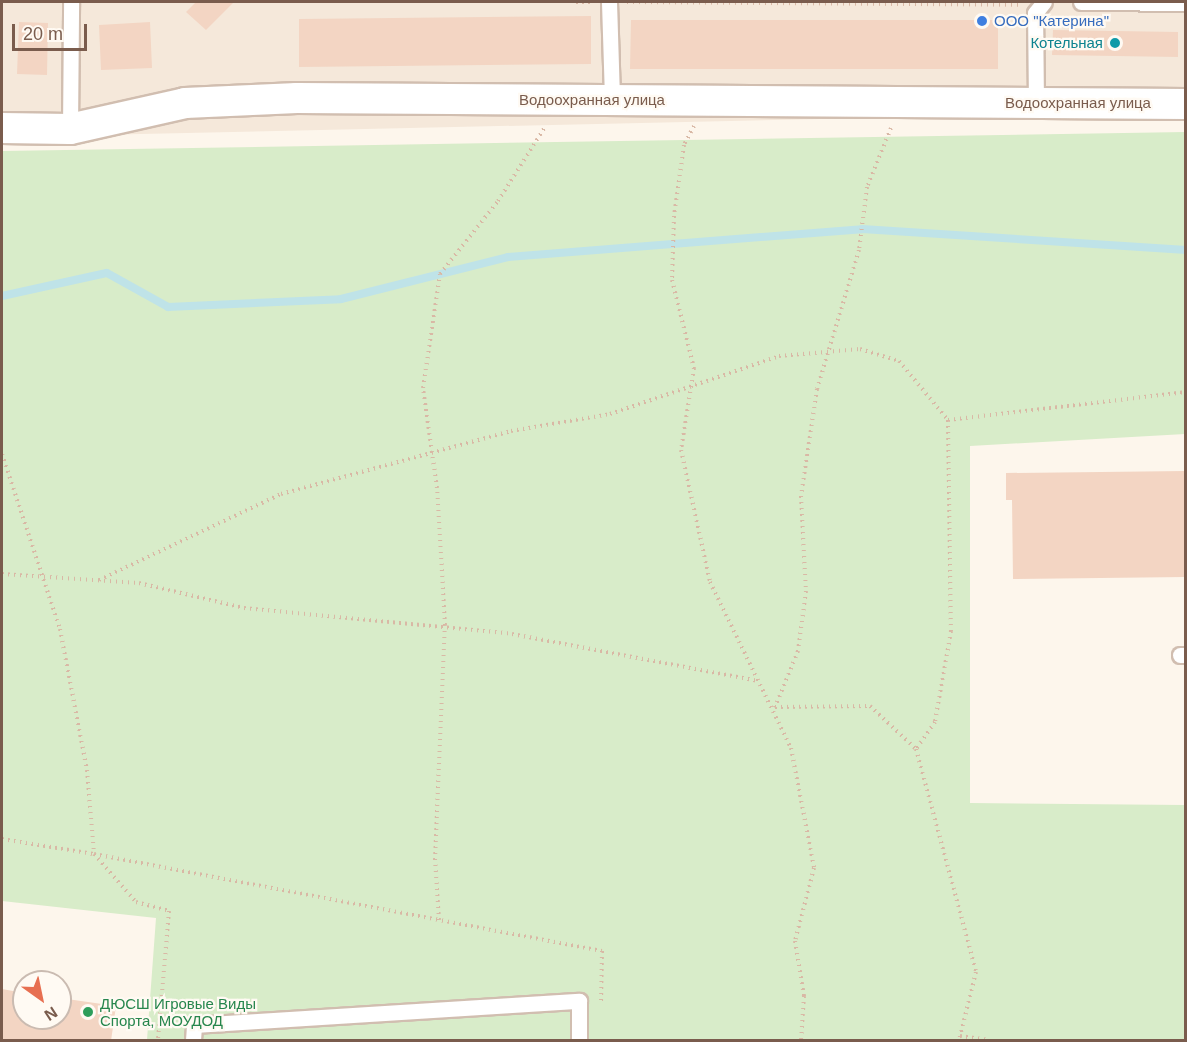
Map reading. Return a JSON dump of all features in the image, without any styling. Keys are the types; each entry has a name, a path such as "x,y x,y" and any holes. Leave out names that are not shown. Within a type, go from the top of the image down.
{"street":[{"name":"Водоохранная улица","path":"2,128 70,129 185,103 612,100 1185,104"}],"lane":[{"path":"70,129 71,2"},
{"path":"609,2 612,100"},
{"path":"1081,2 1185,3"},
{"path":"1036,103 1040,4"},
{"path":"193,1041 194,1025 579,1001 579,1041"}],"path":[{"path":"576,2 1040,4"},
{"path":"439,920 435,860 445,625 432,453 423,388 440,283 447,262 498,201 563,100"},
{"path":"775,707 798,651 806,591 801,495 829,351 860,239 867,187 901,102"},
{"path":"684,145 673,238 672,280 694,368 681,450 707,571 759,681 775,707 791,748 814,868 795,941 804,996 801,1041"},
{"path":"99,580 281,494 432,453 610,414 779,356 860,349 899,361 948,420 951,631 936,722 916,749"},
{"path":"948,420 1185,392"},
{"path":"2,454 60,629 87,770 94,854 136,902 169,911 158,1041"},
{"path":"2,574 139,583 244,608 334,620 445,625 759,681"},
{"path":"775,707 870,706 916,749 976,972 960,1038 987,1041"},
{"path":"2,839 94,854 602,951 601,1007"}],"shaded area":[{"path":"2,2 1185,2 1185,111 2,137"}],"green space":[{"path":"1185,132 1185,434 970,446 970,803 1185,805 1185,1040 147,1040 156,918 2,901 2,151"}],"building":[{"path":"196,2 234,2 206,30 186,12"},
{"path":"591,16 591,64 299,67 299,19"},
{"path":"631,20 998,20 998,69 630,69"},
{"path":"19,22 48,23 47,75 17,74"},
{"path":"150,22 152,68 101,70 99,25"},
{"name":"Котельная","path":"1053,30 1178,32 1178,57 1052,55"},
{"path":"1185,471 1185,577 1013,579 1012,500 1006,500 1006,473"},
{"name":"ДЮСШ Игровые Виды Спорта, МОУДОД","path":"2,989 12,991 12,1030 72,1030 72,1000 116,1006 111,1041 2,1041"}],"waterway":[{"path":"2,296 107,273 168,307 341,299 508,257 862,229 1186,250"}],"place":[{"name":"ООО \"Катерина\"","path":"982,21"},
{"name":"Котельная","path":"1115,43"},
{"name":"ДЮСШ Игровые Виды Спорта, МОУДОД","path":"88,1012"}]}
